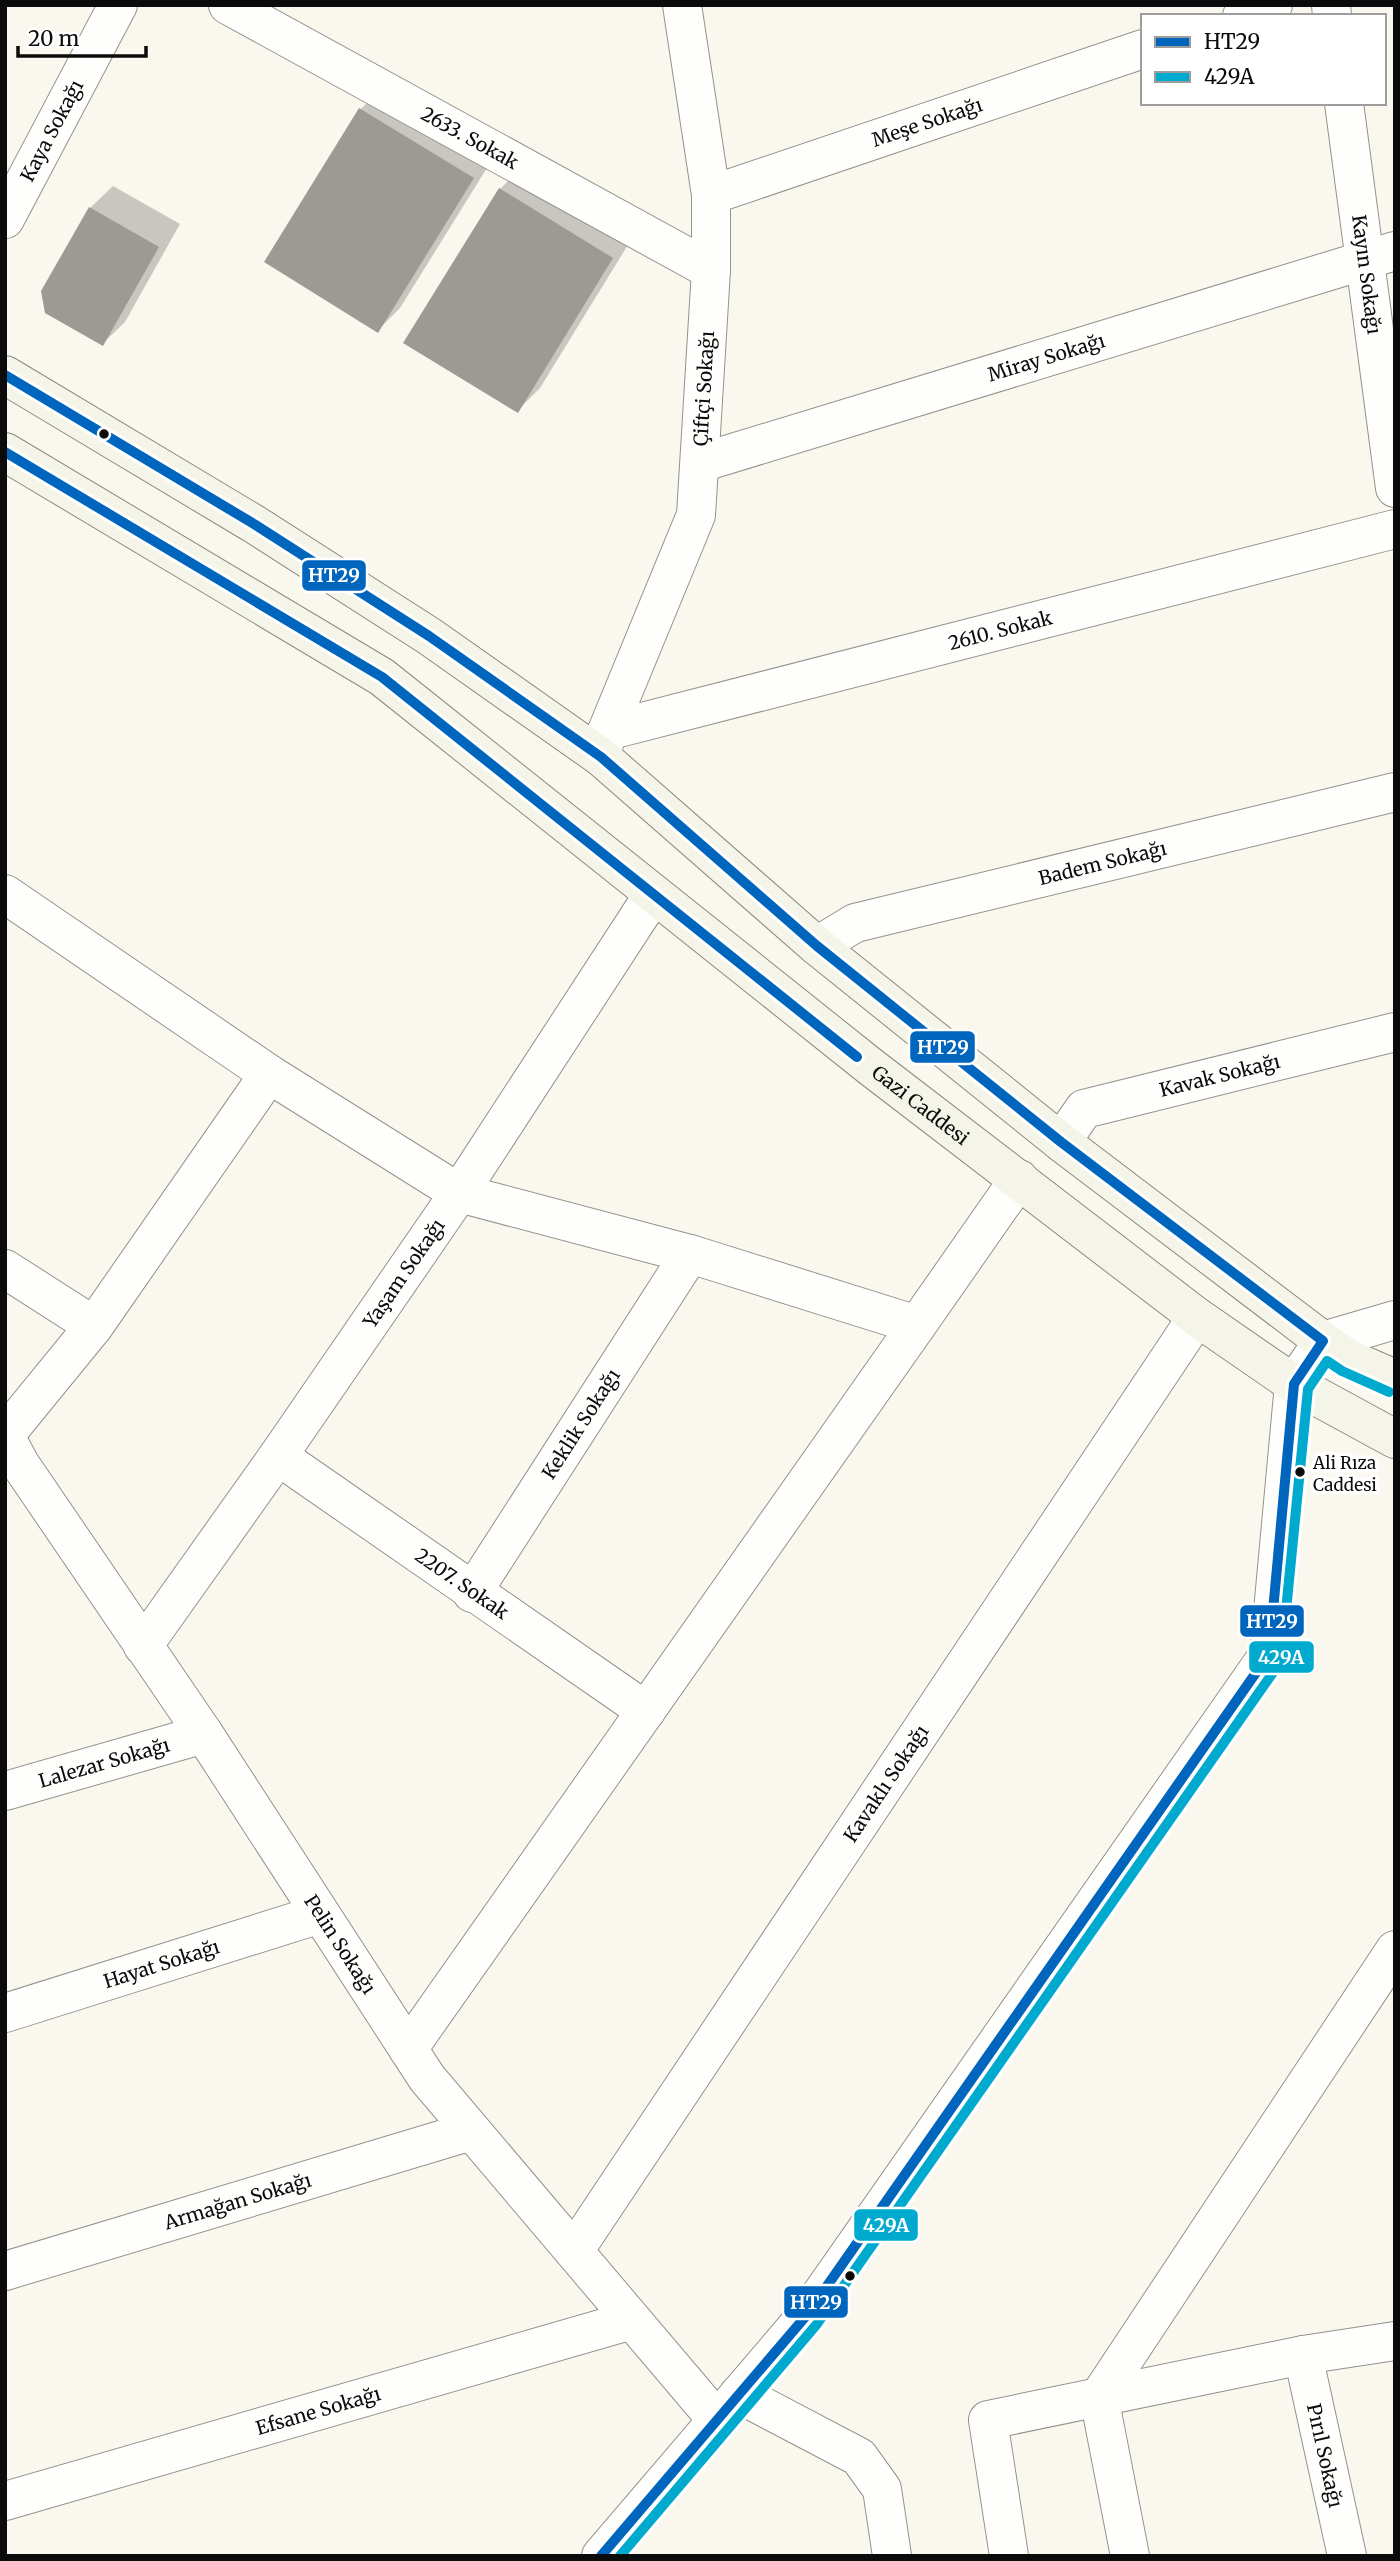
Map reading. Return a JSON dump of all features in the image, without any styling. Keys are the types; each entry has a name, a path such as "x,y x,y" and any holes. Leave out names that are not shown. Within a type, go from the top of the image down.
{"main road":[{"path":"5,375 254,524 604,744 817,946 1061,1142 1349,1359 1395,1379"},
{"name":"Gazi Caddesi","path":"5,452 382,677 871,1068 1197,1317 1294,1384 1395,1438"}],"street":[{"name":"Kaya Sokağı","path":"5,219 118,5"},
{"name":"2633. Sokak","path":"228,5 711,270"},
{"name":"Çiftçi Sokağı","path":"604,744 696,515 711,270 710,195 682,5"},
{"path":"1248,14 1273,5"},
{"name":"Meşe Sokağı","path":"710,195 1141,50"},
{"name":"Kayın Sokağı","path":"1344,105 1380,256 1394,482"},
{"name":"Miray Sokağı","path":"700,463 1380,256"},
{"name":"2610. Sokak","path":"604,744 1395,529"},
{"name":"Badem Sokağı","path":"817,946 855,923 1395,792"},
{"path":"5,894 269,1074 460,1193 690,1254 917,1325"},
{"name":"Yaşam Sokağı","path":"143,1646 278,1457 460,1193 653,895"},
{"name":"Kavak Sokağı","path":"1061,1142 1084,1109 1395,1032"},
{"path":"9,1453 269,1074"},
{"path":"408,2049 1019,1179"},
{"name":"Keklik Sokağı","path":"472,1593 690,1254"},
{"path":"5,1269 94,1326"},
{"name":"Kavaklı Sokağı","path":"574,2251 1197,1317"},
{"path":"601,2556 806,2316 1269,1654 1294,1384 1324,1341 1395,1320"},
{"name":"Pelin Sokağı","path":"9,1453 204,1734 427,2078 632,2319 728,2407"},
{"name":"2207. Sokak","path":"278,1457 646,1711"},
{"name":"Lalezar Sokağı","path":"5,1791 204,1734"},
{"name":"Hayat Sokağı","path":"5,2013 320,1914"},
{"path":"1130,2556 1099,2397 1395,1950"},
{"name":"Armağan Sokağı","path":"5,2271 471,2131"},
{"name":"Efsane Sokağı","path":"5,2501 632,2319"},
{"path":"1009,2556 988,2420 1303,2355 1395,2341"},
{"name":"Pırıl Sokağı","path":"1303,2355 1347,2556"},
{"path":"728,2407 859,2457 882,2489 892,2556"}],"building":[{"path":"359,108 474,178 378,333 264,262"},
{"path":"499,188 613,258 518,413 403,343"},
{"path":"89,207 159,247 103,346 45,313 41,291"}],"transit line":[{"name":"HT29","path":"5,375 254,524 429,636 601,757 817,946 1061,1142 1323,1341 1294,1384 1269,1654 806,2316 601,2556"},
{"name":"HT29","path":"5,452 382,677 857,1057"},
{"name":"429A","path":"620,2556 817,2324 1281,1661 1308,1389 1327,1361 1342,1371 1389,1392"}],"place":[{"name":"Ali Rıza Caddesi","path":"1300,1472"}]}
